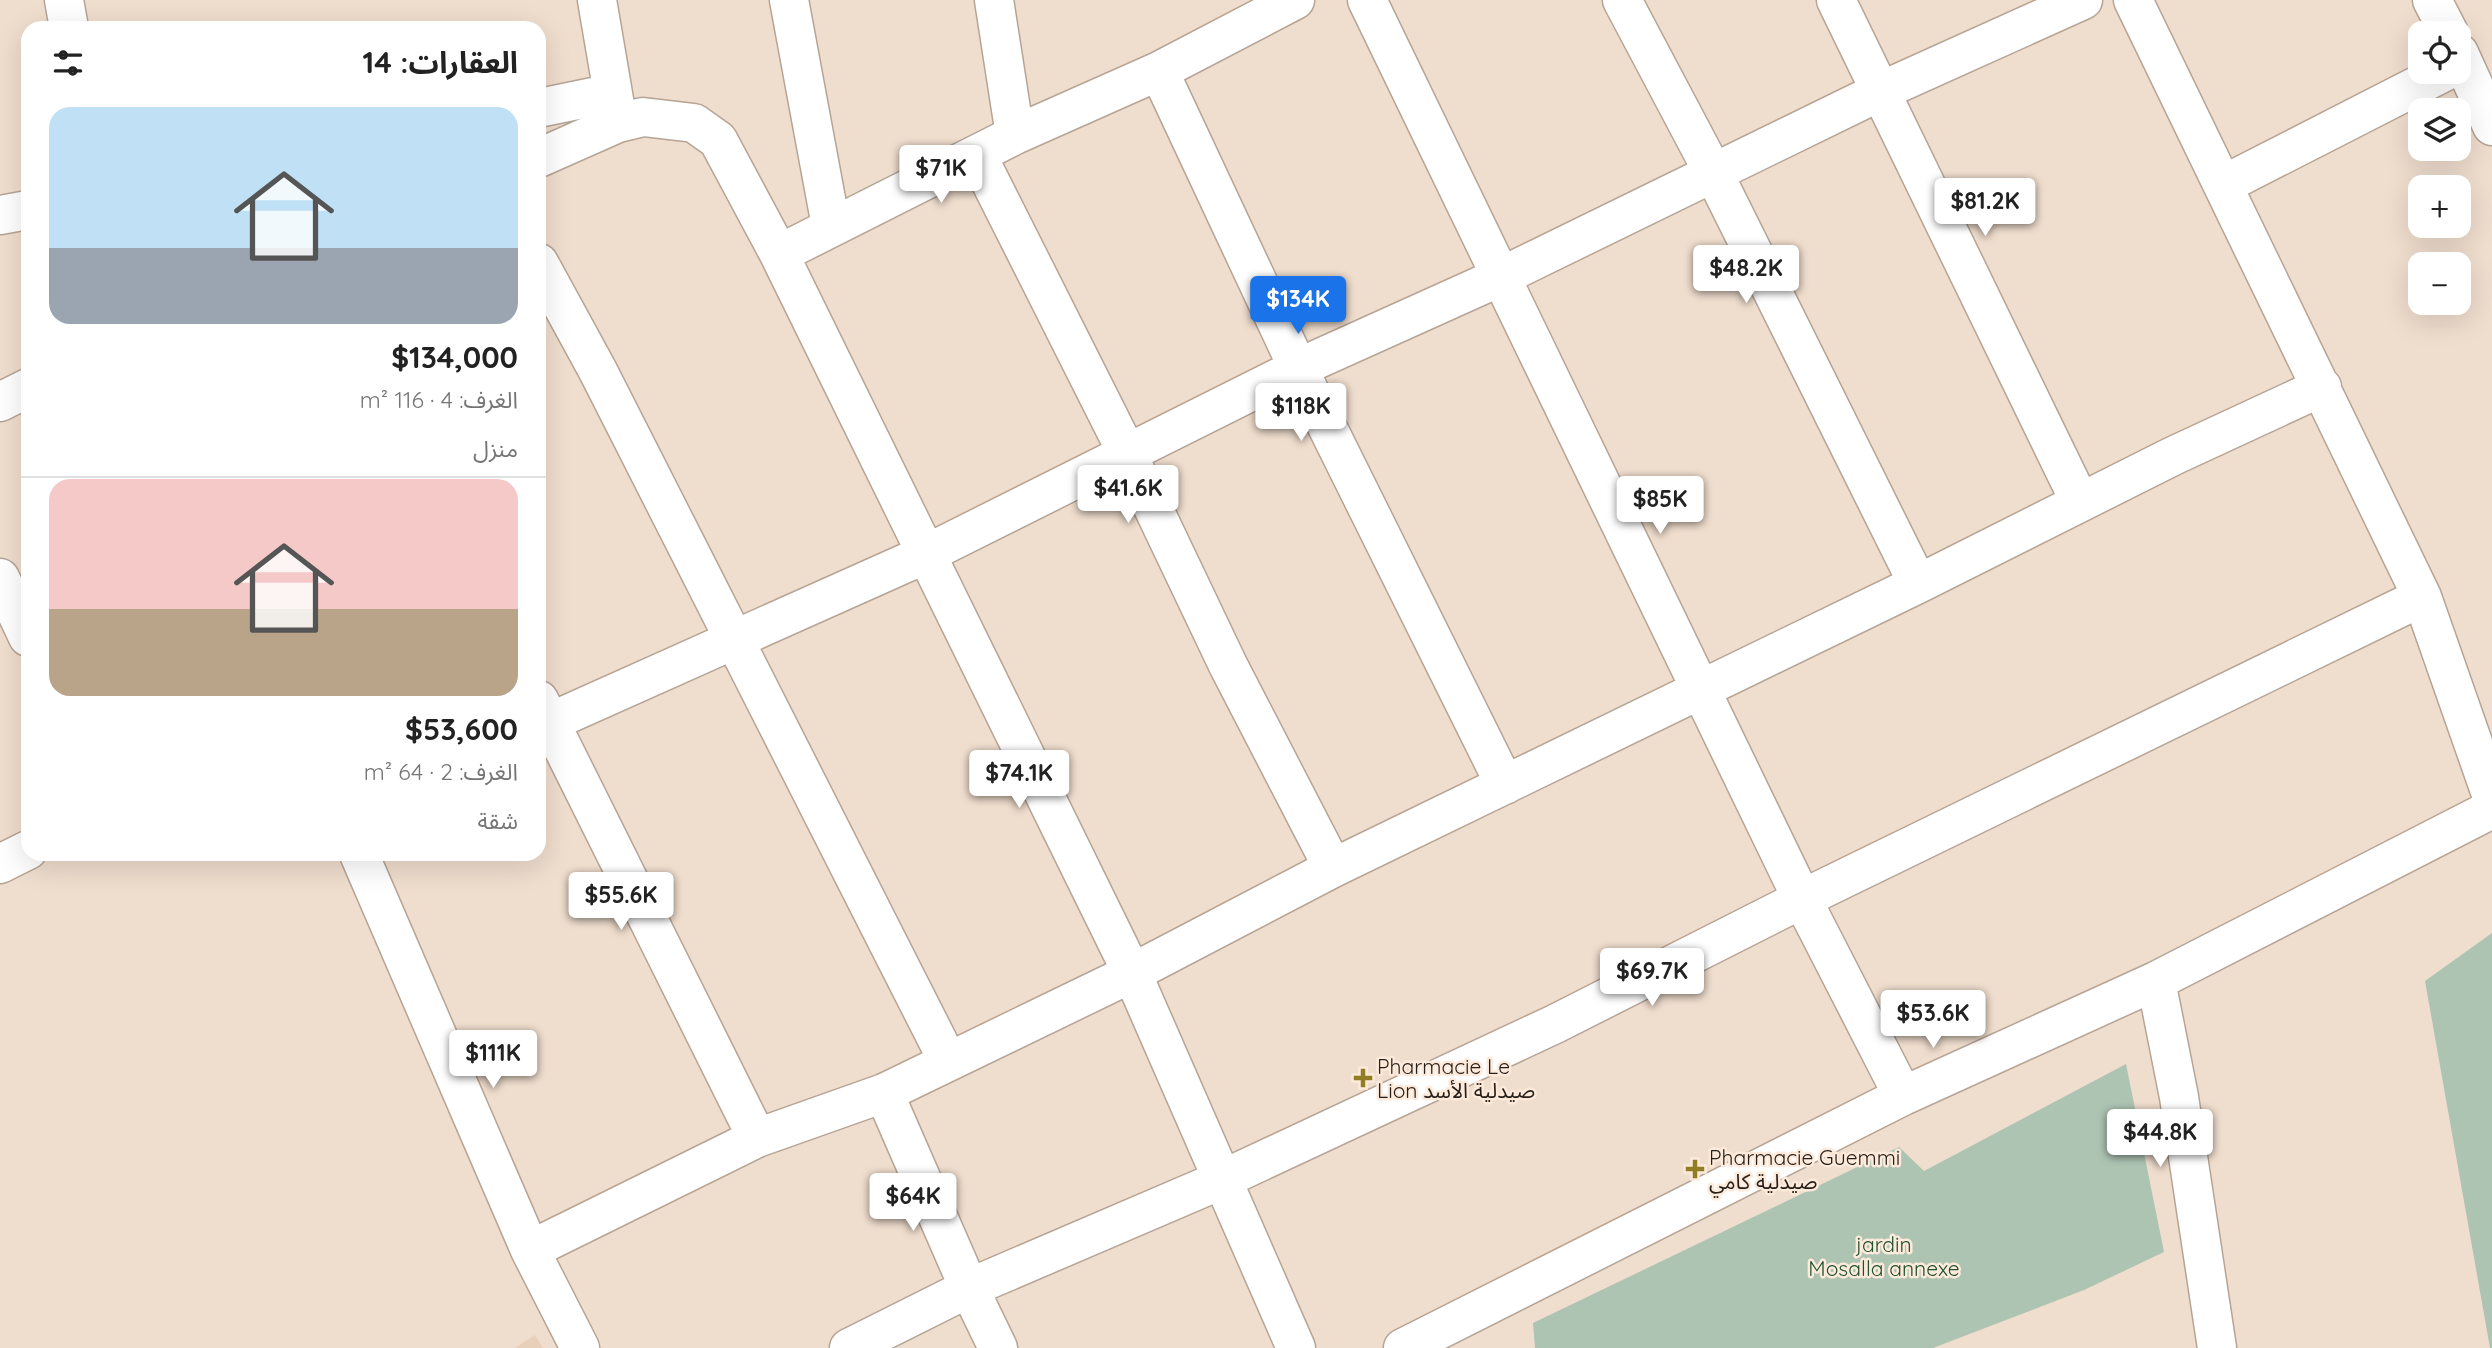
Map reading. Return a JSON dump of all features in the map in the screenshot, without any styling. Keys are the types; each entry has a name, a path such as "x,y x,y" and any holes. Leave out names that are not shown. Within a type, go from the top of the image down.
{"street":[{"path":"64,0 68,21"},
{"path":"597,0 615,108"},
{"path":"789,0 831,226"},
{"path":"994,0 1015,135"},
{"path":"1367,0 1802,899 1903,1096"},
{"path":"1622,0 1713,172 1918,584"},
{"path":"1836,0 2080,502"},
{"path":"546,716 734,639 926,554 1298,368 1500,277 1881,91 2083,0"},
{"path":"2133,0 2422,597 2492,797"},
{"path":"2432,0 2443,21"},
{"path":"779,254 1015,135 1159,71 1273,5"},
{"path":"1159,71 1298,368 1505,785"},
{"path":"2471,78 2492,126"},
{"path":"2223,185 2408,84"},
{"path":"546,108 615,108 643,117 694,123 718,140 779,254 1132,973 1296,1348"},
{"path":"546,153 615,108"},
{"path":"977,155 1128,455 1228,665 1333,868"},
{"path":"0,215 21,211"},
{"path":"546,275 598,371 948,1061"},
{"path":"530,1250 757,1139 884,1093 1132,973 1333,868 1918,584 2080,502 2322,387"},
{"path":"0,401 21,391"},
{"path":"0,578 21,622"},
{"path":"849,1348 969,1288 1221,1180 1555,1024 1802,899 2422,597"},
{"path":"546,723 757,1139"},
{"path":"1403,1348 1446,1338 1903,1096 2156,981 2492,809"},
{"path":"0,864 21,854"},
{"path":"362,861 530,1250 580,1348"},
{"path":"2156,981 2179,1097 2217,1348"},
{"path":"884,1093 998,1348"}],"shaded area":[{"path":"535,1335 543,1348 515,1348"}],"green space":[{"path":"2492,933 2492,1348 2490,1348 2425,981"},
{"name":"jardin Mosalla annexe","path":"2126,1064 2164,1252 2084,1290 1933,1348 1535,1348 1533,1323 1899,1147 1924,1171"}],"place":[{"name":"Pharmacie Le Lion صيدلية الأسد","path":"1363,1078"},
{"name":"Pharmacie Guemmi صيدلية كامي","path":"1695,1169"}]}
